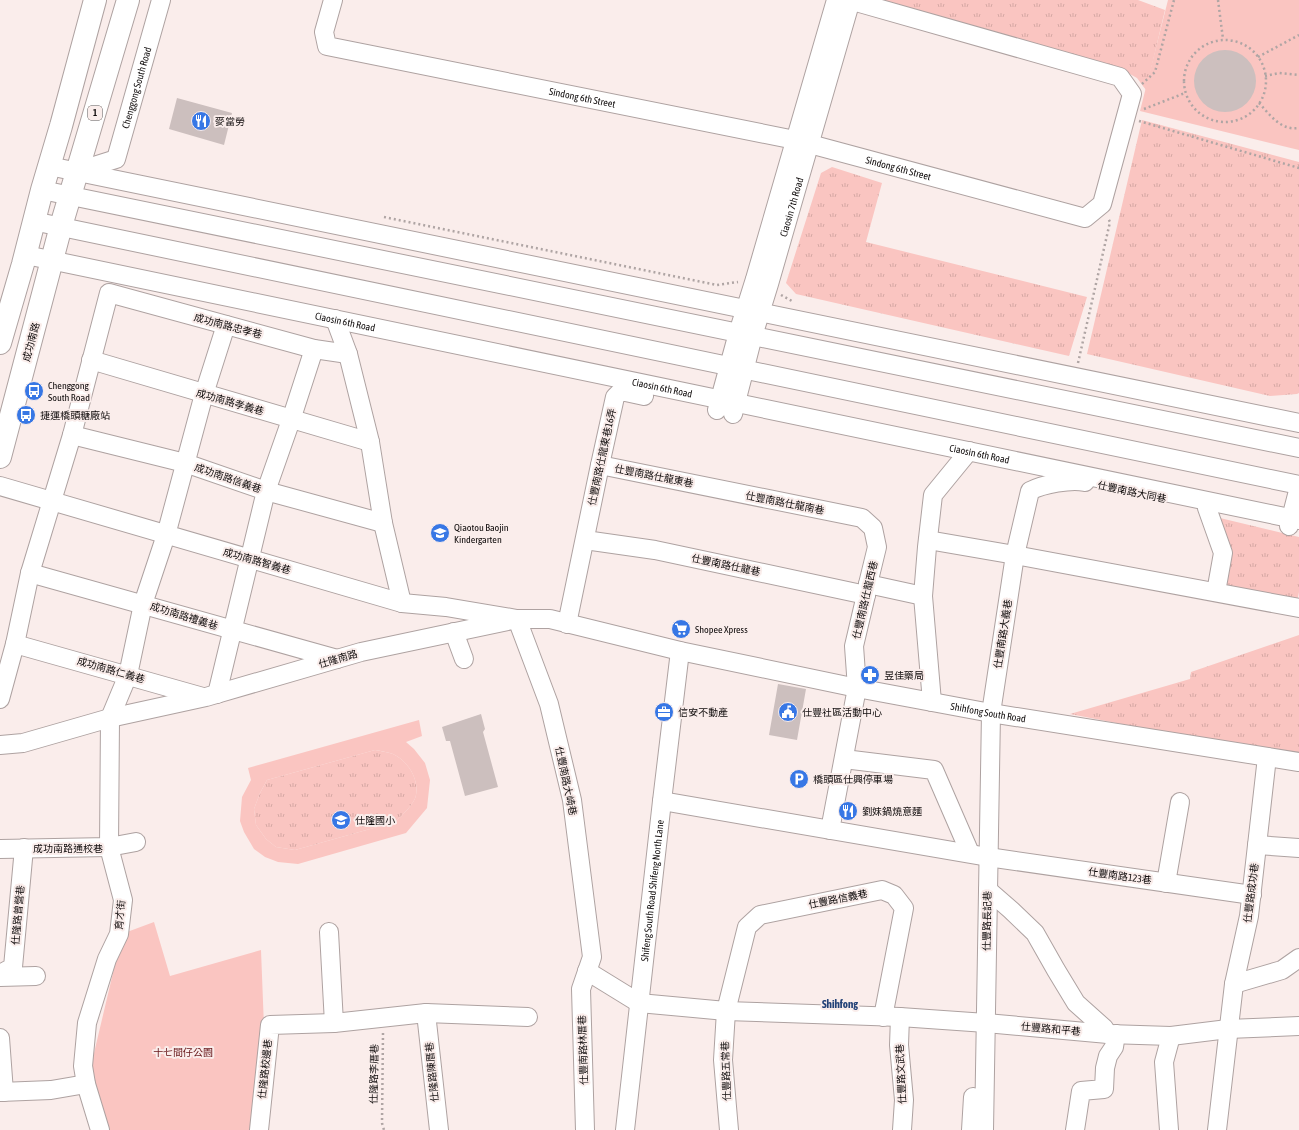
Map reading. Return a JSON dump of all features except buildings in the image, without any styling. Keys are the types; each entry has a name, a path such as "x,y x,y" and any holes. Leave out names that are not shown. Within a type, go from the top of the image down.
{"main road":[{"path":"0,343 26,255 33,221 95,0"},
{"name":"1","path":"61,226 128,0"},
{"name":"成功南路","path":"0,457 61,226"}],"street":[{"name":"Chenggong South Road","path":"77,172 116,159 161,0"},
{"name":"Sindong 6th Street","path":"333,0 324,32 328,46 802,142 1085,218 1102,204"},
{"path":"847,0 1120,77 1132,94 1102,204"},
{"name":"Ciaosin 7th Road","path":"726,407 745,335 753,311 770,284 802,142 847,0"},
{"path":"49,166 1299,423"},
{"path":"42,190 1299,448"},
{"path":"33,221 737,367 1299,486 1294,523"},
{"name":"Ciaosin 6th Road","path":"26,255 335,319 726,407"},
{"name":"成功南路忠孝巷","path":"91,360 109,293 314,349 348,354"},
{"path":"335,319 348,354 370,442 383,523 402,603"},
{"path":"110,718 128,675 143,604 166,535 204,394 226,325"},
{"path":"211,696 233,631 266,491 314,349"},
{"path":"0,699 15,644 30,573 72,435 91,360"},
{"name":"成功南路孝義巷","path":"91,360 370,442"},
{"name":"仕豐南路仕龍東巷16弄","path":"566,624 615,397 621,391 726,407 801,428 810,418"},
{"name":"Ciaosin 6th Road","path":"810,418 969,451 1294,523"},
{"name":"成功南路信義巷","path":"72,435 185,463 266,491 383,523"},
{"path":"932,702 923,596 933,495 969,451"},
{"name":"仕豐南路仕龍東巷","path":"600,465 708,487"},
{"name":"仕豐南路大同巷","path":"1016,555 1030,491 1038,487 1078,480 1207,508 1294,523"},
{"name":"成功南路智義巷","path":"0,486 402,603 446,607 517,619"},
{"name":"仕豐南路仕龍南巷","path":"708,487 862,518"},
{"path":"1207,508 1223,553 1216,592"},
{"name":"仕豐南路仕龍西巷","path":"830,830 857,688 854,646 877,547 873,528 862,518"},
{"name":"仕豐南路仕龍巷","path":"585,540 655,550 867,589 923,596"},
{"path":"928,540 1299,608"},
{"name":"仕豐南路大義巷","path":"991,713 1016,555"},
{"name":"成功南路禮義巷","path":"30,573 143,604 233,631 338,659"},
{"name":"仕隆南路","path":"0,745 23,743 110,718 211,696 362,652 517,619 550,619 680,651"},
{"name":"仕豐南路大崎巷","path":"517,619 549,704 572,800 592,957 587,971"},
{"path":"454,632 464,659"},
{"name":"成功南路仁義巷","path":"15,644 211,696"},
{"name":"Shihfong South Road","path":"680,651 857,688 991,713 1299,762"},
{"name":"Shifeng South Road Shifeng North Lane","path":"625,1130 680,651"},
{"name":"仕豐路長記巷","path":"984,1130 991,713"},
{"name":"育才街","path":"100,1130 86,1084 83,1066 87,1024 107,959 119,934 123,900 109,848 110,718"},
{"name":"仕豐路成功巷","path":"1217,1130 1234,984 1249,916 1252,895 1267,757"},
{"path":"844,759 934,770 970,853"},
{"path":"662,801 988,857"},
{"path":"1166,882 1180,802"},
{"name":"成功南路通校巷","path":"0,849 109,848 136,842"},
{"path":"1257,845 1299,848"},
{"name":"仕隆路曾營巷","path":"0,976 13,967 24,848"},
{"name":"仕豐南路123巷","path":"988,857 1252,895"},
{"name":"仕豐路信義巷","path":"726,1012 747,927 760,915 882,890 894,895 904,908 892,1017"},
{"path":"988,890 1035,933 1076,1003 1112,1034 1114,1047 1108,1056 1105,1068 1104,1089 1081,1091 1075,1130"},
{"path":"329,932 334,1023"},
{"path":"1234,984 1282,970 1299,958"},
{"path":"587,971 639,1003 726,1012 892,1017 986,1023"},
{"name":"仕豐南路林厝巷","path":"585,1130 581,989 587,971"},
{"path":"0,976 36,976"},
{"name":"仕豐路五常巷","path":"726,1012 723,1060 729,1130"},
{"name":"仕隆路校邊巷","path":"259,1130 270,1025 334,1023 426,1013 528,1017"},
{"name":"仕隆路陳厝巷","path":"426,1013 439,1130"},
{"name":"仕豐路文武巷","path":"892,1017 899,1045 904,1100 902,1130"},
{"name":"仕豐路和平巷","path":"986,1023 1112,1034 1171,1036"},
{"path":"1168,1130 1164,1062 1171,1036 1228,1029 1299,1026"},
{"path":"0,1038 2,1092 51,1090 86,1084"},
{"path":"971,1130 972,1097 985,1098"}],"path":[{"path":"1132,94 1155,72 1174,0"},
{"path":"1218,0 1223,39"},
{"path":"1258,57 1299,35"},
{"path":"1223,39 1242,43 1258,57 1263,64 1266,82 1263,98 1255,110 1243,118 1230,123 1218,122 1205,118 1192,107 1185,93 1183,79 1189,59 1198,48 1209,42 1223,39"},
{"path":"1265,76 1279,73 1299,75"},
{"path":"1126,116 1185,93"},
{"path":"1259,103 1282,126 1294,129 1299,128"},
{"path":"1126,116 1299,168"},
{"path":"1078,364 1110,222 1102,204"},
{"path":"381,217 717,285 735,282"},
{"name":"仕隆路李厝巷","path":"383,1018 382,1124 384,1130"}],"green space":[{"path":"882,0 1138,0 1165,10 1146,90 1137,78 1119,68 884,3"},
{"path":"1168,0 1299,0 1299,150 1140,111"},
{"path":"1142,120 1299,162 1299,393 1270,396 1087,354"},
{"path":"832,167 882,183 866,242 1087,297 1069,356 796,294 786,283 821,173"},
{"path":"1220,518 1299,537 1299,592 1297,602 1225,587 1232,555"},
{"path":"1299,635 1299,755 1292,757 1070,714 1190,679 1191,672"},
{"path":"419,720 422,736 406,742 414,749 425,763 430,780 427,808 406,833 298,864 278,862 265,857 254,849 244,832 240,821 242,797 251,780 248,768","holes":["375,750 393,754 403,761 411,771 416,783 416,795 413,802 395,822 295,850 276,847 266,839 256,825 254,809 267,780"]},
{"path":"375,750 391,753 403,761 411,771 416,783 416,795 413,802 395,822 295,850 276,847 266,839 256,825 254,809 267,780"},
{"name":"十七間仔公園","path":"154,922 170,976 261,950 264,1027 253,1130 108,1130 90,1070 117,956 127,932"}],"place":[{"name":"麥當勞","path":"201,121"},
{"name":"Chenggong South Road","path":"34,391"},
{"name":"捷運橋頭糖廠站","path":"26,415"},
{"name":"Qiaotou Baojin Kindergarten","path":"440,533"},
{"name":"Shopee Xpress","path":"681,629"},
{"name":"昱佳藥局","path":"870,675"},
{"name":"信安不動產","path":"664,712"},
{"name":"仕豐社區活動中心","path":"788,712"},
{"name":"橋頭區仕興停車場","path":"799,779"},
{"name":"劉妹鍋燒意麵","path":"848,811"},
{"name":"仕隆國小","path":"341,820"}],"district":[{"name":"Shihfong","path":"840,1004"}]}
